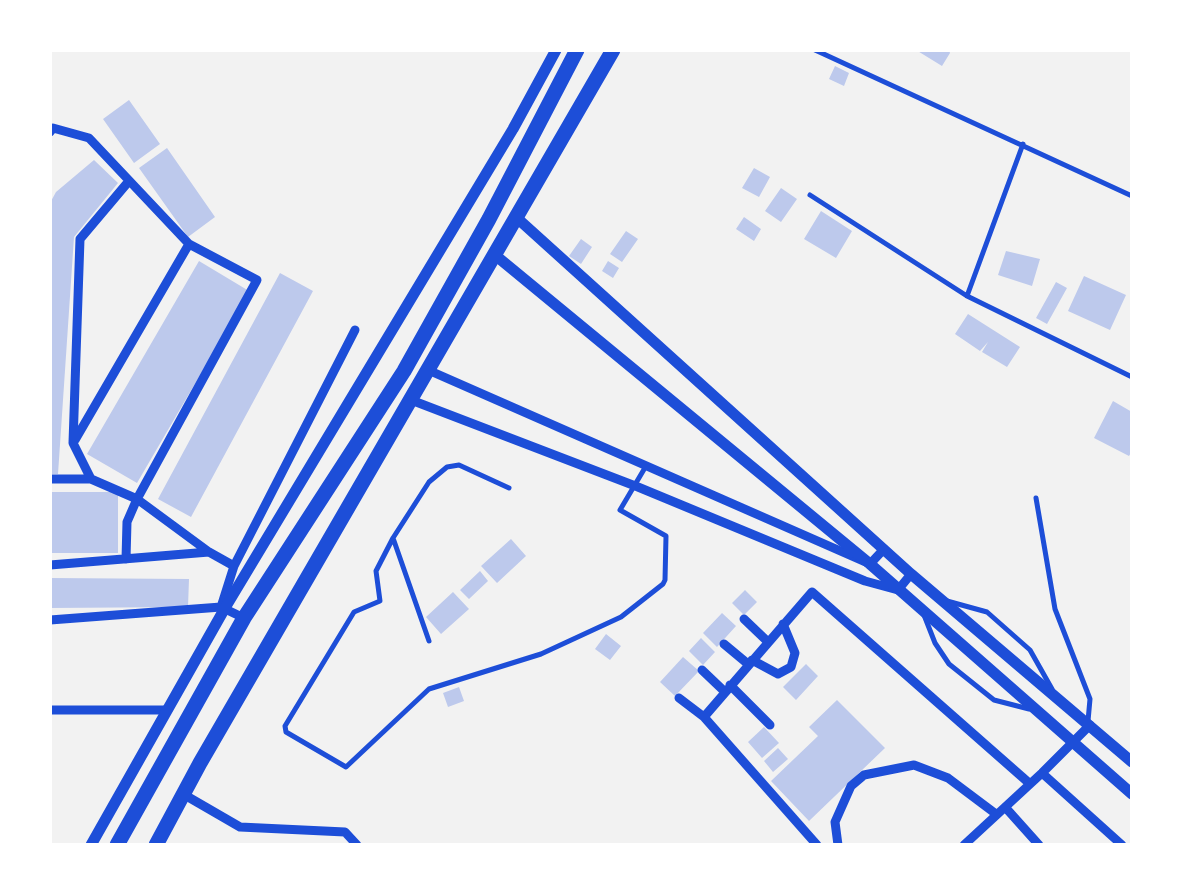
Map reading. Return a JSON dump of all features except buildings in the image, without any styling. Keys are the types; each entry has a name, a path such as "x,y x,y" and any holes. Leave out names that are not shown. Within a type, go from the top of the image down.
{"main road":[{"path":"117,845 244,618 404,371 577,50"},
{"path":"157,845 614,53"}],"street":[{"path":"91,845 223,608 513,129 556,50"},
{"path":"50,132 53,128 89,138 188,244 257,280 136,499 127,522 126,560"},
{"path":"91,478 73,443 80,239 130,181"},
{"path":"517,218 939,599 1132,762"},
{"path":"73,443 188,244"},
{"path":"495,255 870,564 1132,794"},
{"path":"223,608 234,566 356,330"},
{"path":"428,370 870,564"},
{"path":"411,400 634,485 865,581 898,590"},
{"path":"50,479 91,478 136,499 234,566"},
{"path":"870,564 884,550"},
{"path":"50,565 210,552"},
{"path":"898,590 911,574"},
{"path":"704,717 812,592 1029,784"},
{"path":"50,620 223,608 244,618"},
{"path":"744,620 767,641"},
{"path":"724,644 750,662 778,674 791,667 795,654 784,624"},
{"path":"702,670 770,725"},
{"path":"679,698 704,717 817,845"},
{"path":"50,710 166,710"},
{"path":"964,845 1089,724"},
{"path":"838,845 835,822 851,786 864,775 914,765 948,778 996,814"},
{"path":"1042,773 1121,845"},
{"path":"183,794 240,827 345,832 357,845"},
{"path":"1005,807 1039,845"}],"lane":[{"path":"814,50 1132,196"},
{"path":"967,296 1023,144"},
{"path":"810,195 967,296 1132,376"},
{"path":"508,488 454,465 424,486 376,572 380,601 354,612 284,728 286,732 345,767 429,689 541,654 621,617 663,584 667,537 620,510 646,466"},
{"path":"1036,498 1055,609 1090,699 1089,724"},
{"path":"394,538 429,641"},
{"path":"939,599 987,612 1030,650 1057,698"},
{"path":"921,610 942,655 962,674 994,700 1037,711"}]}
